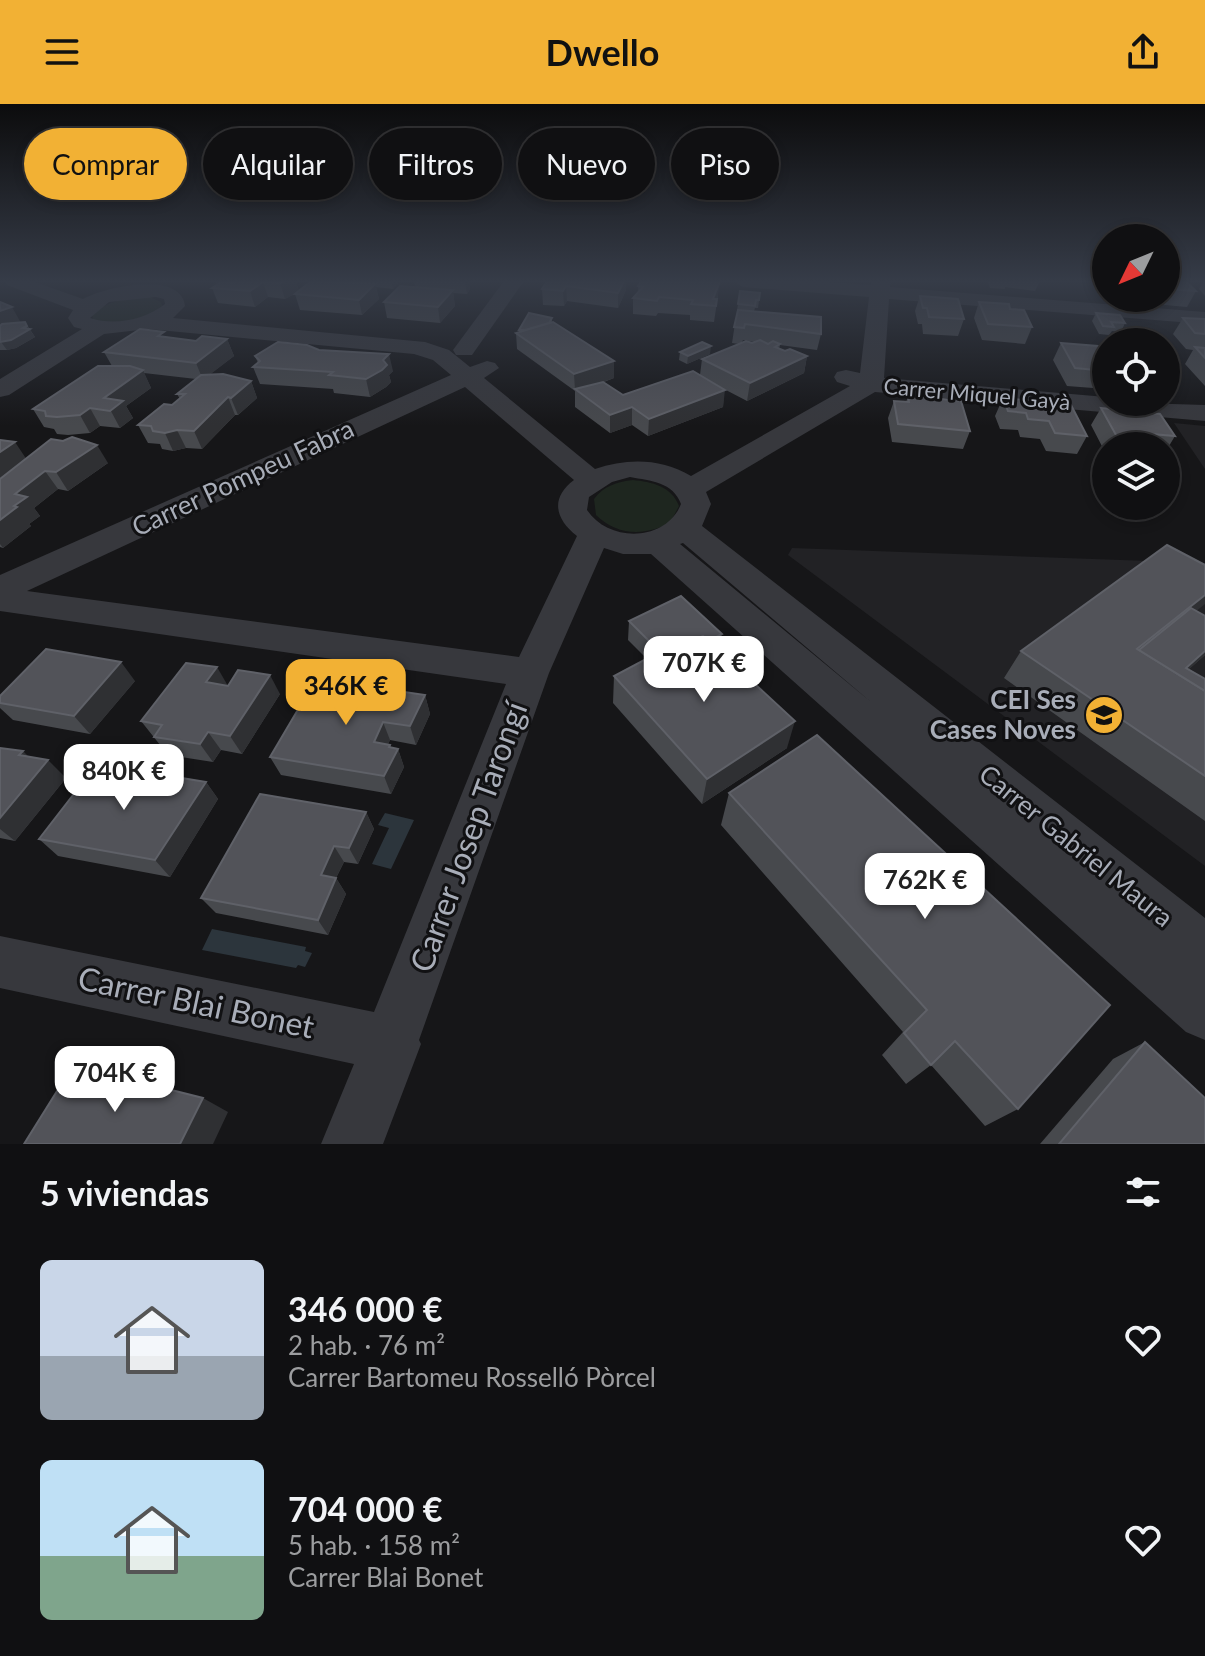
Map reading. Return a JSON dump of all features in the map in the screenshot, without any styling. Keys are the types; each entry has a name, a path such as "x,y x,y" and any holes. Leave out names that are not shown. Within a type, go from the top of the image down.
{"street":[{"path":"0,390 96,330"},
{"path":"228,330 417,347 472,365"},
{"path":"376,330 427,338 472,365 602,474"},
{"name":"Carrer Pompeu Fabra","path":"0,589 472,365 490,330"},
{"path":"676,509 846,377 860,330"},
{"path":"676,509 647,469 602,474 582,485 573,502 574,513 581,524 594,534 613,541 676,509 871,384 870,330"},
{"name":"Carrer Miquel Gayà","path":"846,377 871,384 1205,413"},
{"name":"Carrer Gabriel Maura","path":"676,509 1205,951"},
{"name":"Carrer Gabriel Maura","path":"676,509 1205,1013"},
{"name":"Carrer Josep Tarongí","path":"352,1144 393,1044 530,673 594,534"},
{"path":"0,599 530,673"},
{"name":"Carrer Blai Bonet","path":"0,962 393,1044"}],"shaded area":[{"path":"1174,423 1205,426 1205,469"},
{"path":"633,480 654,484 676,499 679,506 670,523 651,530 632,532 613,527 596,515 594,499 602,491 611,485"},
{"name":"CEI Ses Cases Noves","path":"792,548 1205,563 1205,866 788,555"},
{"path":"385,813 414,820 391,869 372,864 389,828 378,825"},
{"path":"212,929 306,947 305,951 312,953 305,967 298,965 296,968 202,950"}],"building":[{"path":"0,330 29,330 11,340 0,342"},
{"path":"139,330 164,332 158,336 196,341 202,336 227,339 196,363 104,352"},
{"path":"528,330 565,330 614,361 574,374 516,333"},
{"path":"787,330 821,330 821,334"},
{"path":"1192,330 1205,330 1205,334"},
{"path":"760,340 768,344 773,341 780,344 775,347 807,356 750,383 702,359 746,341 752,343"},
{"path":"278,342 307,345 319,350 389,354 383,360 387,365 366,379 329,375 333,372 253,367 260,361 255,356"},
{"path":"702,342 711,346 688,356 680,352"},
{"path":"1061,343 1092,346 1092,370 1075,368"},
{"path":"1195,347 1205,348 1205,358"},
{"path":"98,366 130,366 143,370 104,398 123,401 110,411 90,408 80,415 57,417 46,416 45,411 33,409"},
{"path":"693,371 725,390 649,419 632,407 610,415 575,389 603,382 623,395"},
{"path":"223,374 251,381 231,398 228,397 194,431 165,433 153,431 151,426 138,425 164,404 172,405 185,394 177,394 201,375"},
{"path":"908,397 961,401 970,431 898,424 894,401 909,402"},
{"path":"1003,398 1071,405 1087,436 1055,433 1049,421 1028,419 1026,413 1008,411"},
{"path":"1105,416 1161,416 1172,432 1114,432"},
{"path":"72,437 97,445 56,472 45,471 15,494 27,497 0,520 0,479 51,439 63,441"},
{"path":"0,440 15,442 0,452"},
{"path":"1167,545 1205,565 1205,595 1137,649 1205,691 1205,776 1021,651"},
{"path":"681,596 722,634 709,641 703,636 671,654 665,649 660,652 629,621"},
{"path":"1191,608 1205,616 1205,651 1186,668 1205,679 1205,691 1139,650"},
{"path":"703,636 795,721 707,779 614,676 665,649 671,654"},
{"path":"46,649 121,662 74,716 0,703 0,696"},
{"path":"186,663 217,667 206,682 228,686 238,670 270,675 230,736 208,732 200,744 154,737 162,725 141,721"},
{"path":"316,679 425,695 410,726 383,722 374,742 398,749 384,776 270,757"},
{"path":"817,735 1110,1005 1018,1109 955,1041 931,1065 904,1033 927,1010 729,793"},
{"path":"0,748 23,751 19,755 48,760 0,818"},
{"path":"97,764 206,782 155,860 39,839"},
{"path":"260,794 366,812 349,848 334,846 321,875 336,878 318,920 201,898"},
{"path":"1145,1042 1205,1098 1205,1144 1059,1144"},
{"path":"104,1073 203,1098 180,1144 24,1144 64,1080 96,1088"}],"place":[{"name":"CEI Ses Cases Noves","path":"1104,715"}]}
